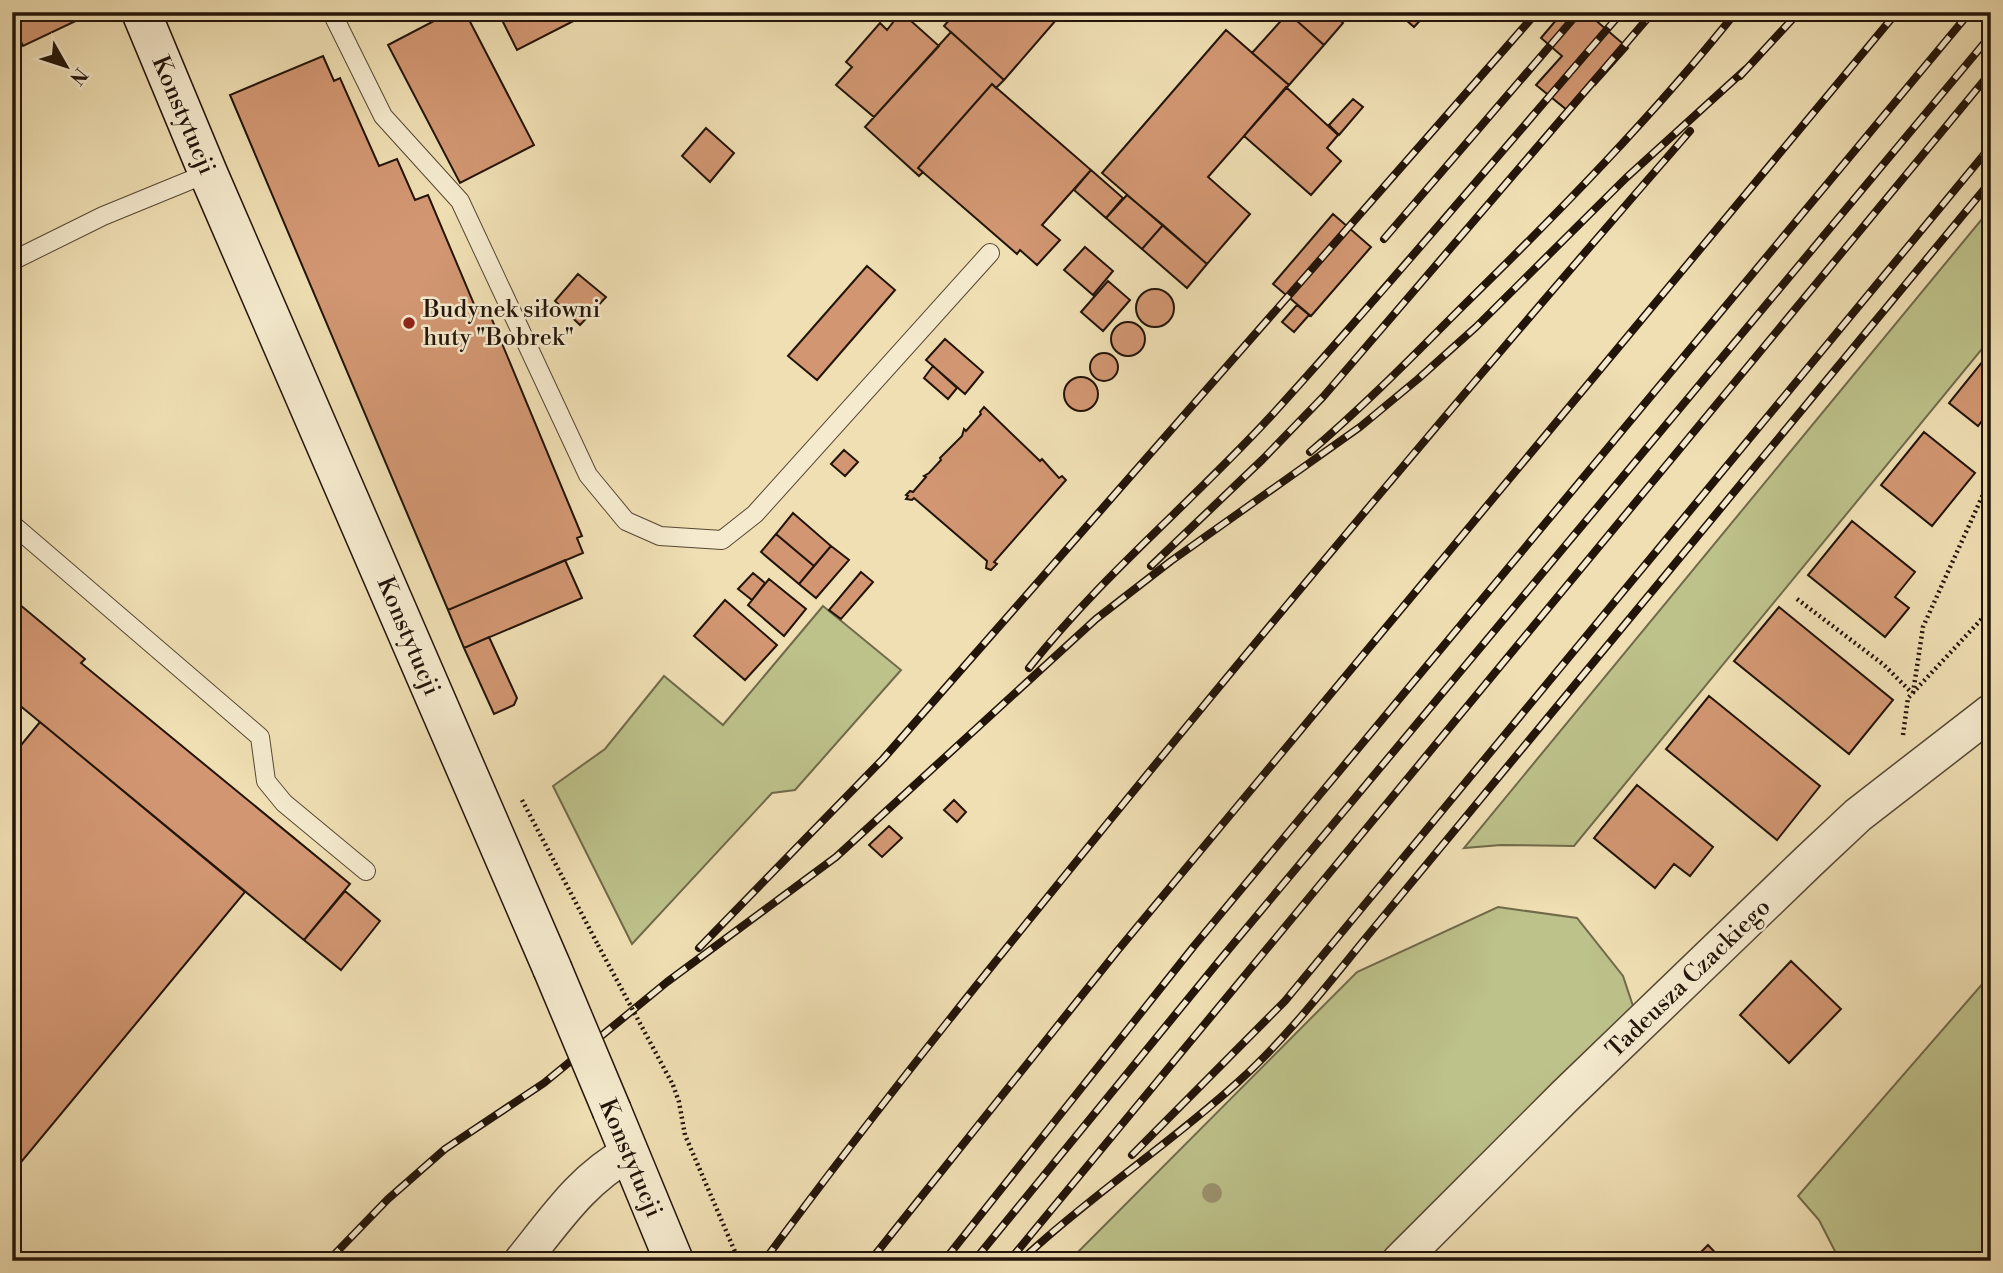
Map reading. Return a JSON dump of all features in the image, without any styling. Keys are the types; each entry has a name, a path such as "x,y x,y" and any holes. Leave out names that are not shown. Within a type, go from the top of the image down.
{"street":[{"name":"Konstytucji","path":"141,12 552,968 674,1261"},
{"name":"Tadeusza Czackiego","path":"1399,1261 1565,1096 1858,815 1991,712"},
{"path":"522,1261 585,1183 629,1153"}],"lane":[{"path":"338,14 383,116 460,201 588,475 626,521 660,536 722,540 755,514 990,253"},
{"path":"12,261 103,216 208,173"},
{"path":"12,524 260,737 266,781 272,789 284,803 366,871"}],"path":[{"path":"1913,694 1923,627 1991,477"},
{"path":"1797,598 1884,665 1913,694"},
{"path":"1896,784 1908,698 1991,609"},
{"path":"598,945 673,1084 685,1135 739,1261"}],"green space":[{"path":"1991,208 1991,338 1574,846 1501,845 1464,848"},
{"path":"823,606 901,670 795,790 772,793 632,944 553,786 605,749 664,676 723,725"},
{"path":"1498,907 1577,918 1623,976 1633,1006 1383,1261 1069,1261 1357,972"},
{"path":"1991,974 1991,1261 1840,1261 1819,1220 1798,1196"}],"building":[{"path":"12,12 79,12 82,18 23,46 16,31 12,33"},
{"path":"451,12 465,12 534,145 460,183 388,45"},
{"path":"498,12 591,12 517,50"},
{"path":"901,12 939,46 874,117 836,85 852,67 846,62 880,23 887,30"},
{"path":"956,12 1063,12 1004,80 944,26"},
{"path":"1331,12 1343,23 1324,45 1288,13"},
{"path":"1397,12 1428,12 1414,27"},
{"path":"1563,12 1586,12 1628,48 1595,85 1592,82 1567,110 1536,85 1562,56 1541,38"},
{"path":"1288,13 1324,45 1289,85 1252,53"},
{"path":"1226,30 1289,85 1208,177 1250,214 1207,264 1102,173"},
{"path":"951,32 1004,80 996,88 992,84 918,168 923,172 919,176 865,127"},
{"name":"Budynek siłowni huty \"Bobrek\"","path":"323,56 334,81 340,78 379,166 397,159 415,200 428,195 476,309 486,305 582,536 577,538 583,553 448,610 230,95"},
{"path":"992,84 1091,170 1042,225 1060,240 1037,265 1020,250 1017,254 918,168"},
{"path":"1286,87 1338,135 1327,148 1341,161 1311,195 1244,136"},
{"path":"1353,99 1363,107 1339,135 1329,125"},
{"path":"706,128 734,153 710,182 682,156"},
{"path":"1091,170 1123,198 1106,218 1074,190"},
{"path":"1127,195 1163,225 1142,249 1106,218"},
{"path":"1333,214 1371,247 1311,316 1273,284"},
{"path":"1163,225 1207,264 1187,288 1142,249"},
{"path":"1085,247 1113,271 1093,295 1064,270"},
{"path":"867,266 895,290 817,380 788,356"},
{"path":"578,274 606,297 580,325 555,301"},
{"path":"1108,281 1130,300 1103,331 1081,312"},
{"path":"1155,289 1169,294 1174,308 1169,322 1155,327 1141,322 1136,308 1141,294"},
{"path":"1297,305 1309,315 1294,332 1282,322"},
{"path":"1128,322 1140,327 1145,339 1140,351 1128,356 1116,351 1111,339 1116,327"},
{"path":"945,339 983,372 965,394 926,360"},
{"path":"1991,351 1991,409 1978,426 1949,403"},
{"path":"1104,353 1114,357 1118,367 1114,377 1104,381 1094,377 1090,367 1094,357"},
{"path":"933,366 957,388 948,399 924,378"},
{"path":"1081,377 1093,382 1098,394 1093,406 1081,411 1069,406 1064,394 1069,382"},
{"path":"984,407 1040,461 1042,459 1059,478 1062,476 1066,480 994,562 997,564 991,570 986,568 987,561 914,498 906,499 906,495 910,491 913,492 926,477 924,476 962,436 964,429 966,431 981,414"},
{"path":"1924,432 1975,473 1932,526 1881,485"},
{"path":"844,450 858,462 845,476 831,464"},
{"path":"793,513 831,546 814,566 776,534"},
{"path":"1852,521 1915,572 1895,597 1909,608 1885,637 1808,575"},
{"path":"776,534 814,566 799,584 761,552"},
{"path":"831,546 849,560 816,598 799,584"},
{"path":"565,560 582,598 464,648 448,610"},
{"path":"861,572 873,582 841,619 829,610"},
{"path":"753,573 765,583 752,600 738,589"},
{"path":"769,579 806,609 784,636 748,605"},
{"path":"725,600 777,645 745,680 694,636"},
{"path":"19,604 85,659 81,663 350,884 304,940 12,699 12,612"},
{"path":"1779,607 1893,700 1849,754 1734,661"},
{"path":"489,637 517,698 514,705 494,714 464,648"},
{"path":"1709,696 1820,786 1777,840 1666,749"},
{"path":"40,722 245,892 12,1173 12,756"},
{"path":"1637,785 1713,847 1690,876 1674,864 1655,888 1594,838"},
{"path":"954,800 966,812 957,822 944,810"},
{"path":"889,826 902,838 882,857 869,845"},
{"path":"345,891 380,921 341,970 304,940"},
{"path":"1791,961 1841,1009 1789,1063 1740,1015"},
{"path":"1708,1245 1723,1261 1692,1261"}],"railway":[{"path":"699,948 883,759 1537,12"},
{"path":"1384,239 1579,12"},
{"path":"1029,668 1086,602 1271,416 1622,12"},
{"path":"1151,566 1262,460 1323,397 1653,12"},
{"path":"1310,452 1350,417 1570,199 1672,89 1736,12"},
{"path":"1740,76 1799,12"},
{"path":"870,1261 1118,950 1897,12"},
{"path":"944,1261 1194,946 1970,12"},
{"path":"974,1261 1219,961 1991,35"},
{"path":"328,1261 388,1199 445,1149 544,1083 667,982 836,857 1096,619 1171,561 1360,427 1418,379 1476,327 1626,178 1746,69"},
{"path":"1009,1261 1991,72"},
{"path":"764,1261 997,959 1141,782 1413,454 1690,131"},
{"path":"1132,1155 1285,1001 1991,146"},
{"path":"1027,1255 1212,1104 1256,1065 1290,1029 1991,181"}],"place":[{"name":"Budynek siłowni huty \"Bobrek\"","path":"409,323"}]}
